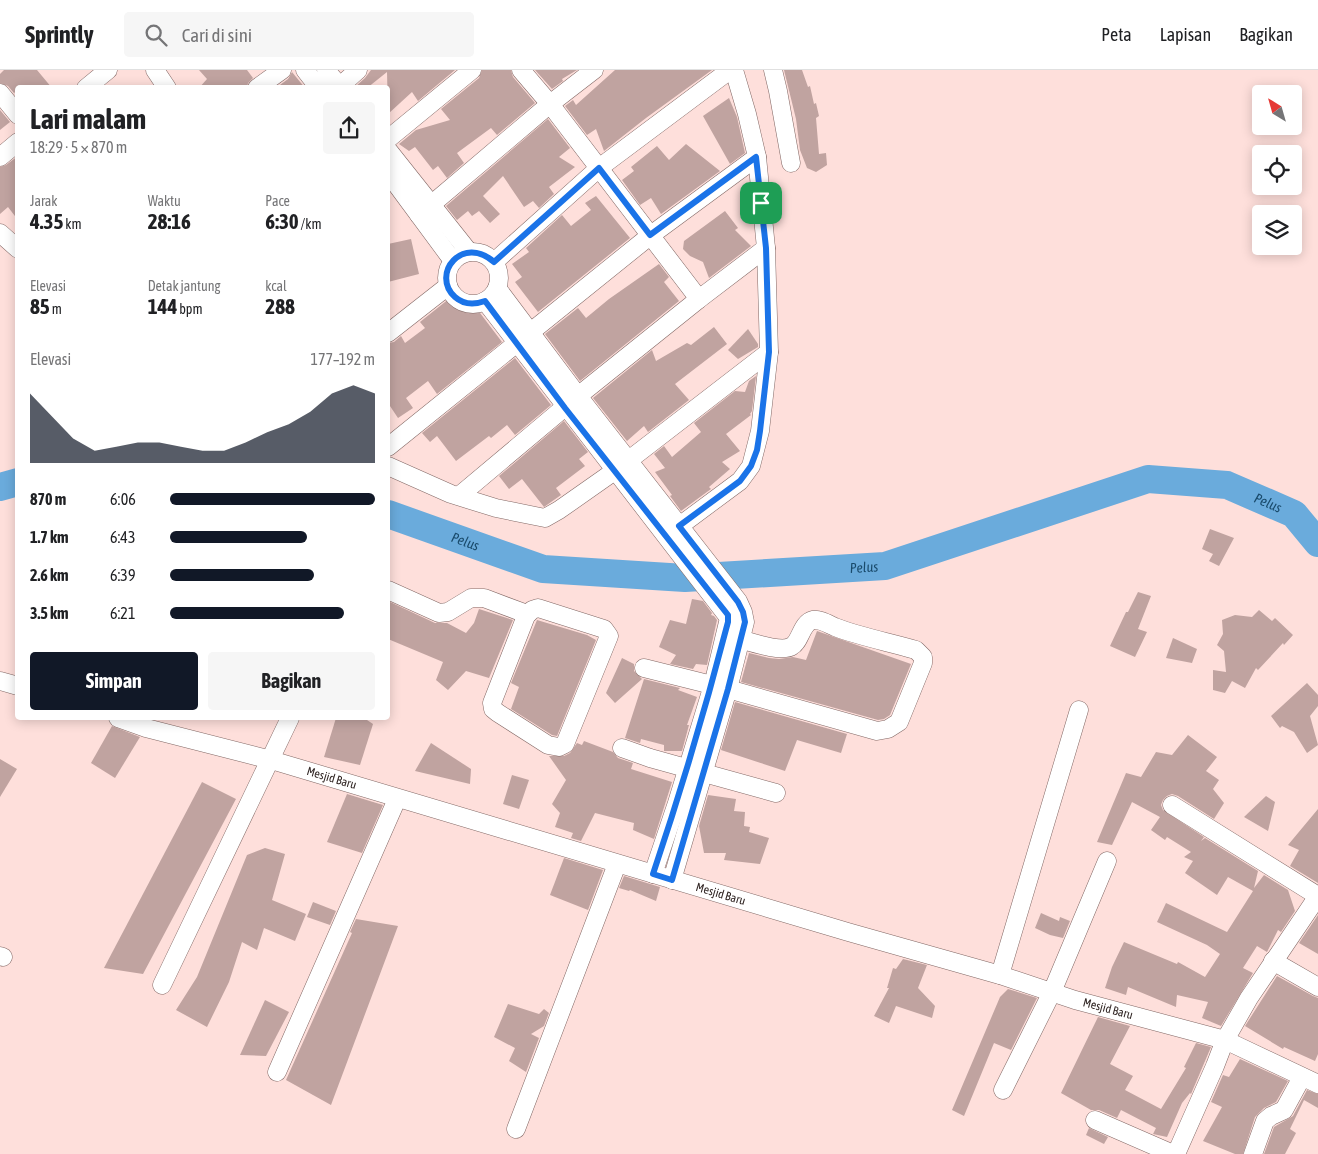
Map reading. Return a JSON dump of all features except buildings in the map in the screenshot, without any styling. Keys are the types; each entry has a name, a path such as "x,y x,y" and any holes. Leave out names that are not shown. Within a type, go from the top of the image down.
{"street":[{"path":"90,85 108,70"},
{"path":"261,85 282,70"},
{"path":"305,70 317,85"},
{"path":"326,70 337,85"},
{"path":"341,85 358,70"},
{"path":"390,137 472,70"},
{"path":"521,70 550,104 699,299"},
{"path":"425,210 550,104 594,70"},
{"path":"494,262 599,168 730,70"},
{"path":"675,535 740,481 751,466 757,450 760,431 769,352 766,248 756,157 748,114 734,70"},
{"path":"773,70 791,163"},
{"path":"0,93 15,111"},
{"path":"0,157 15,144"},
{"path":"390,153 454,260"},
{"path":"390,445 650,235 756,157"},
{"path":"390,175 469,252"},
{"path":"460,496 699,299 766,248"},
{"path":"469,252 478,252 487,256 494,262 498,270 497,288 492,296 476,304 467,304 458,300 452,294 446,277 448,268 454,260 469,252"},
{"path":"390,331 448,286"},
{"path":"497,288 522,337"},
{"path":"485,301 522,337 731,606 743,612 745,622 733,637 696,771 672,880"},
{"path":"390,467 460,496 496,508 544,518 559,510 622,465 769,352"},
{"path":"390,591 438,613 448,612 471,598 484,598 524,613 526,616"},
{"path":"538,608 604,629 609,636 566,744 559,747 548,744 498,714 493,709 492,703 526,616 532,610 538,608"},
{"path":"644,668 877,731 888,729 899,722 923,663 923,657 916,650 837,628 819,620 812,620 807,624 794,646 789,648 764,646 733,637"},
{"path":"0,681 15,685"},
{"path":"1000,975 1079,710"},
{"name":"Mesjid Baru","path":"124,720 146,728 271,760 397,799 1000,975 1052,992 1225,1040 1318,1084"},
{"path":"162,985 289,720"},
{"path":"622,748 650,758 776,793"},
{"path":"653,874 696,771"},
{"path":"277,1072 397,799"},
{"path":"1095,1120 1175,1154 1225,1040 1249,998 1318,896 1172,805"},
{"path":"1003,1090 1052,992 1107,862"},
{"path":"516,1129 617,864"},
{"path":"1273,961 1318,987"},
{"path":"1253,1154 1265,1121 1284,1110 1302,1077"}],"waterway":[{"name":"Pelus","path":"390,515 543,569 685,578 885,566 1148,479 1227,485 1294,514 1318,543"},
{"name":"Pelus","path":"0,487 15,483"}],"route":[{"path":"756,157 761,203 766,248 769,352 757,450 751,466 740,481 679,526 738,602 742,608 745,622 704,774 672,880 653,874 677,803 712,685 728,622 728,615 616,470 565,408 485,301 467,304 458,300 452,294 446,277 448,268 454,260 469,252 478,252 494,262 599,168 650,235 756,157"}]}
